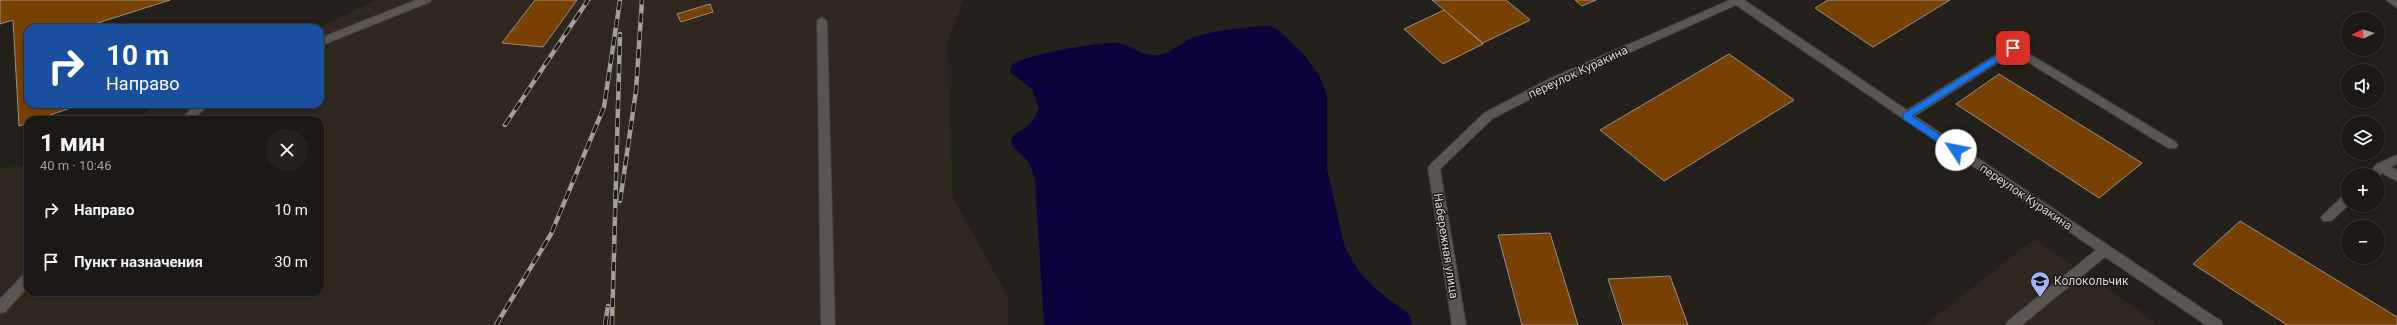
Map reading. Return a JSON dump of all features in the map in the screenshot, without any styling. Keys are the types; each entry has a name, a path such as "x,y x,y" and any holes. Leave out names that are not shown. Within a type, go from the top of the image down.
{"street":[{"path":"324,40 426,0"},
{"name":"переулок Куракина","path":"1434,168 1488,116 1553,82 1738,0 1906,116 2216,325"},
{"path":"2391,0 2397,4"},
{"path":"822,21 828,325"},
{"path":"1906,116 2013,48 2172,145"},
{"path":"190,116 199,108"},
{"path":"2382,168 2397,159"},
{"name":"Набережная улица","path":"1434,168 1459,325"},
{"path":"2385,173 2397,176"},
{"path":"2327,218 2341,205"},
{"path":"2014,325 2106,250"},
{"path":"0,308 24,283"}],"shaded area":[{"path":"376,0 963,0 947,44 953,198 1008,297 1008,325 0,325 0,168 24,166 24,296 324,296 324,116 137,116 154,108 324,108 324,25"},
{"path":"1270,26 1277,29 1303,53 1319,75 1327,95 1327,169 1344,244 1349,256 1363,276 1380,292 1410,315 1412,325 1044,325 1035,180 1028,162 1014,147 1011,140 1013,136 1031,123 1039,108 1032,89 1010,72 1012,65 1019,61 1046,53 1081,46 1110,43 1124,44 1146,54 1156,55 1171,51 1194,37 1218,31"},
{"name":"Колокольчик","path":"2035,239 2080,270 2159,325 1925,325"}],"building":[{"path":"0,0 170,0 95,24 24,24 24,108 70,108 47,116 24,116 24,124 19,126 13,20 0,24"},
{"path":"535,0 577,0 543,47 502,43"},
{"path":"1432,0 1506,0 1530,20 1483,43"},
{"path":"1575,0 1596,0 1582,6"},
{"path":"1828,0 1950,0 1873,47 1815,8"},
{"path":"710,4 713,12 681,22 677,14"},
{"path":"1444,10 1483,44 1443,64 1404,29"},
{"path":"1729,54 1794,100 1664,181 1600,130"},
{"path":"1999,74 2142,163 2099,198 1956,104"},
{"path":"2240,221 2397,317 2397,325 2287,325 2193,264"},
{"path":"1550,233 1578,325 1522,325 1498,235"},
{"path":"1670,276 1688,325 1623,325 1608,279"}],"railway":[{"path":"505,125 588,0"},
{"path":"496,325 551,234 604,107 620,0"},
{"path":"620,201 636,91 642,0"},
{"path":"612,325 620,34"},
{"path":"605,325 608,306"}],"place":[{"name":"Колокольчик","path":"2040,298"}],"route":[{"path":"1956,150 1906,116 2013,48"}]}
